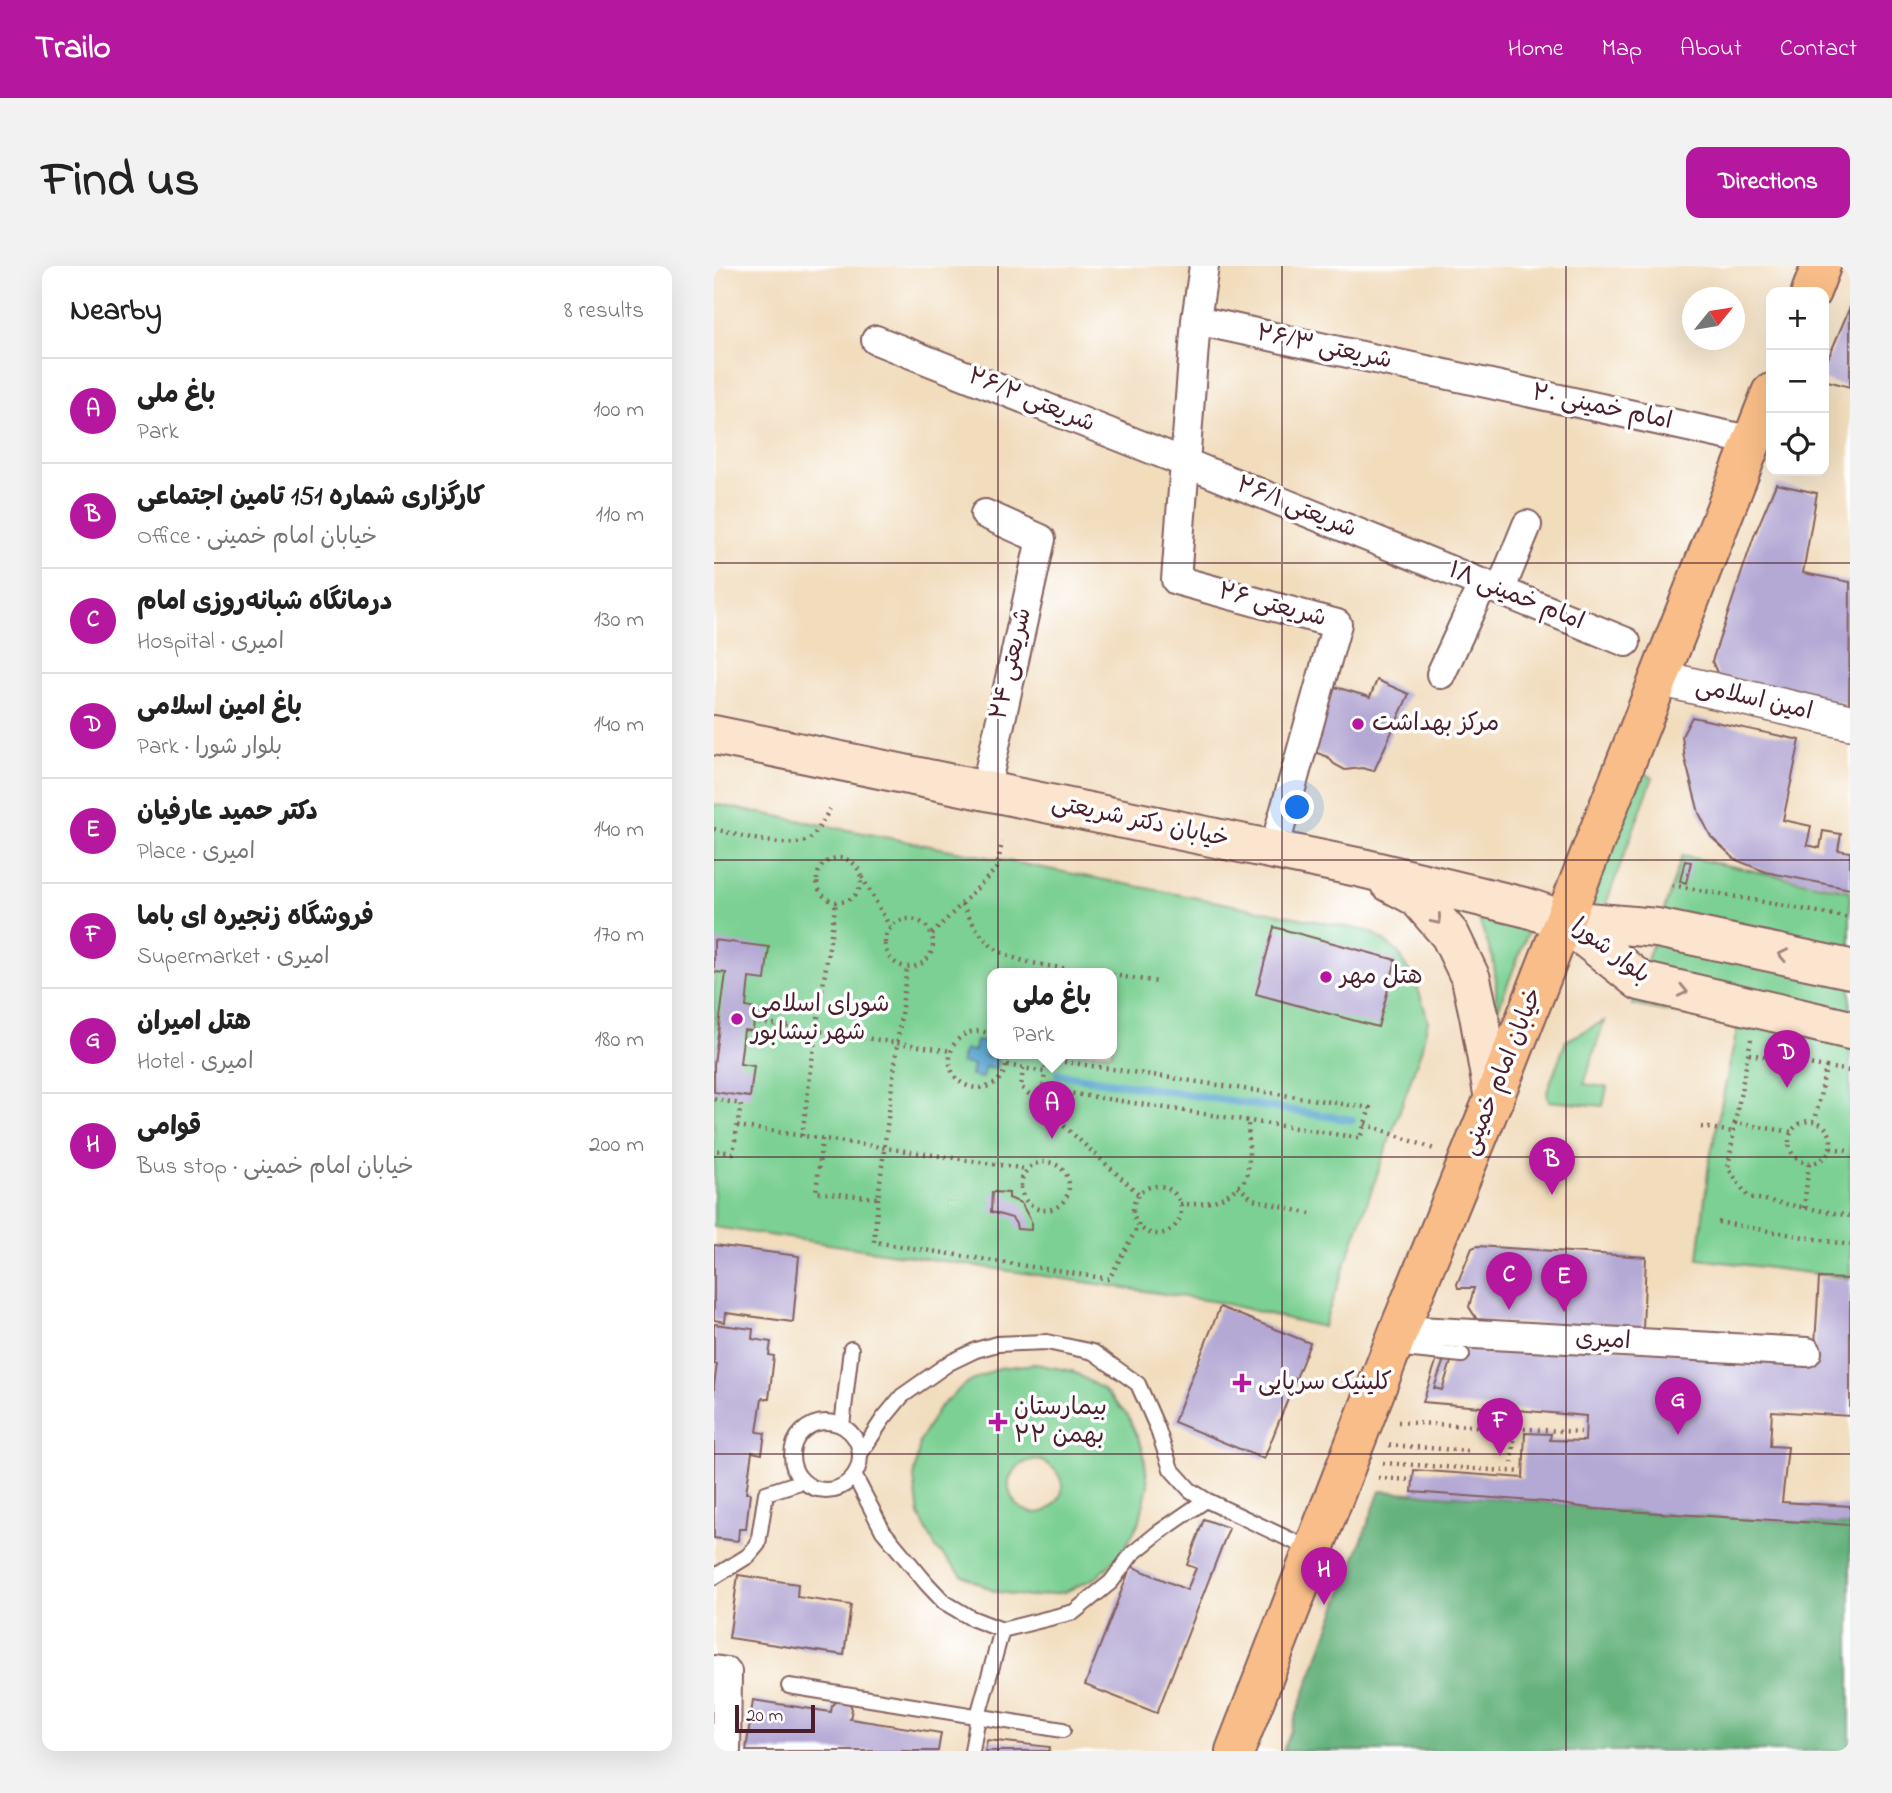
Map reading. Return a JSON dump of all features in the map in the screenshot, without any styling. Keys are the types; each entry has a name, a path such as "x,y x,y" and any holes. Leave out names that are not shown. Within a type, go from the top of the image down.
{"main road":[{"path":"1813,287 1821,266"},
{"name":"خیابان امام خمینی","path":"1235,1751 1766,406"},
{"name":"خیابان دکتر شریعتی","path":"714,735 1362,868 1528,908 1563,920"},
{"path":"1362,868 1416,897 1450,936 1471,979 1494,1099"},
{"name":"بلوار شورا","path":"1563,920 1657,928 1850,969"},
{"name":"بلوار شورا","path":"1563,920 1640,981 1850,1030"}],"street":[{"path":"1186,463 1196,320 1204,266"},
{"name":"شریعتی ۲۶/۳","path":"1196,320 1452,376"},
{"name":"شریعتی ۲۶/۲","path":"876,340 1186,463"},
{"name":"امام خمینی ۲۰","path":"1452,376 1752,441"},
{"name":"شریعتی ۲۶/۱","path":"1186,463 1406,552"},
{"name":"شریعتی ۲۶","path":"1186,463 1176,580 1337,624 1274,849"},
{"name":"شریعتی ۲۴","path":"985,514 1041,539 985,791"},
{"path":"1441,674 1527,524"},
{"name":"امام خمینی ۱۸","path":"1406,552 1626,642"},
{"name":"امین اسلامی","path":"1659,678 1850,722"},
{"name":"امیری","path":"1396,1338 1750,1343 1807,1352"},
{"path":"721,1671 726,1751"}],"lane":[{"path":"1396,1338 1462,1355"},
{"path":"860,1454 902,1396 949,1363 976,1350 998,1344 1047,1342 1093,1352 1138,1384 1157,1427 1171,1469 1190,1490 1313,1550"},
{"path":"842,1426 851,1349"},
{"path":"821,1422 842,1426 851,1433 860,1454 859,1465 853,1475 846,1484 835,1489 824,1490 803,1481 792,1462 795,1441 810,1426 821,1422"},
{"path":"853,1475 883,1531 944,1602 971,1618 1002,1630 1074,1612 1111,1582 1132,1555 1206,1500"},
{"path":"714,1577 748,1556 758,1544 766,1493 803,1481"},
{"path":"972,1751 978,1716 1002,1630"},
{"path":"789,1686 1063,1730"}],"path":[{"path":"714,829 787,845 801,843 811,837 830,809"},
{"path":"932,934 997,868 1002,842"},
{"path":"860,873 861,880 856,894 851,899 836,902 829,900 817,881 821,867 826,862 839,857 852,862 860,873 890,927"},
{"path":"1672,884 1850,918"},
{"path":"802,1136 836,902"},
{"path":"962,904 985,940 999,951 1018,960 1067,968"},
{"path":"905,918 921,921 932,934 933,951 929,958 914,967 893,961 888,955 886,934 890,927 905,918"},
{"path":"907,967 883,1148 874,1242 1109,1279 1139,1224"},
{"path":"1117,976 1158,982"},
{"path":"1758,1009 1728,1168 1748,1198 1850,1216"},
{"path":"759,1022 951,1051"},
{"path":"987,1033 971,1032 956,1042 950,1060 956,1077 972,1088 990,1086 998,1081 1007,1065 1006,1059"},
{"path":"1749,1054 1850,1071"},
{"path":"1046,1059 1370,1108 1360,1138 1042,1090 1045,1072 1046,1059"},
{"path":"1007,1065 1045,1072"},
{"path":"1815,1121 1826,1067"},
{"path":"1023,1068 1021,1087 1140,1195"},
{"path":"714,1099 741,1104 733,1153 714,1150"},
{"path":"1180,1204 1197,1205 1216,1201 1230,1194 1244,1181 1248,1165 1248,1120"},
{"path":"1815,1121 1830,1134 1831,1148 1823,1159 1802,1162 1791,1152 1789,1145 1792,1132 1801,1123 1815,1121"},
{"path":"1735,1123 1792,1132"},
{"path":"1365,1124 1468,1161"},
{"path":"737,1126 1027,1170 1033,1165 1048,1162 1062,1169 1067,1175 1069,1183 1066,1198 1061,1204 1047,1211 1038,1210 1025,1200 1020,1185 1027,1170"},
{"path":"1701,1127 1734,1132"},
{"path":"822,1139 816,1192 878,1198"},
{"path":"1831,1148 1850,1151"},
{"path":"1804,1208 1809,1163"},
{"path":"1238,1186 1253,1199 1310,1214"},
{"path":"1149,1188 1165,1188 1177,1197 1180,1219 1170,1231 1155,1234 1147,1232 1139,1224 1134,1205 1140,1195 1149,1188"},
{"path":"1718,1222 1850,1245"},
{"path":"1398,1422 1581,1432"},
{"path":"1511,1463 1515,1428"},
{"path":"1389,1445 1469,1451"},
{"path":"1383,1463 1524,1472"},
{"path":"1378,1478 1413,1480"}],"green space":[{"path":"1639,772 1653,777 1604,909 1590,903"},
{"path":"714,804 1372,932 1398,952 1417,986 1428,1020 1421,1051 1323,1327 1218,1302 714,1227"},
{"path":"1682,856 1850,891 1850,1278 1698,1259 1709,1163 1738,1025 1632,1005"},
{"path":"1477,914 1530,927 1496,1014 1493,959"},
{"path":"1604,1021 1584,1084 1607,1087 1603,1106 1549,1101 1548,1089 1566,1041"},
{"path":"1035,1364 1072,1371 1104,1390 1128,1416 1143,1449 1148,1485 1140,1520 1123,1552 1097,1577 1065,1592 1029,1597 994,1591 962,1575 936,1548 919,1515 914,1478 920,1441 938,1409 965,1384 999,1368","holes":["1036,1459 1044,1462 1060,1477 1062,1491 1048,1510 1029,1512 1013,1500 1009,1480 1015,1470 1024,1463"]},
{"path":"1380,1491 1547,1502 1595,1509 1850,1525 1850,1750 1283,1751"}],"water":[{"path":"976,1041 987,1043 987,1059 998,1059 996,1069 985,1067 983,1078 971,1076 973,1065 961,1063 964,1050 974,1051"}],"building":[{"path":"1850,307 1850,387 1829,381 1829,356"},
{"path":"1776,484 1817,493 1803,573 1850,582 1849,704 1720,680 1712,661 1754,536"},
{"name":"مرکز بهداشت","path":"1377,680 1409,694 1374,771 1362,768 1345,770 1328,757 1312,751 1332,686 1370,697"},
{"path":"1692,717 1800,740 1783,820 1811,826 1807,845 1820,848 1823,831 1841,834 1838,850 1850,852 1850,889 1766,872 1736,860 1711,837 1699,813 1685,759 1682,736"},
{"path":"1685,861 1691,862 1686,883 1680,881"},
{"name":"هتل مهر","path":"1274,927 1396,960 1378,1027 1256,994"},
{"name":"شورای اسلامی شهر نیشابور","path":"714,940 769,947 765,980 749,978 746,1007 755,1009 753,1031 744,1030 740,1064 754,1066 750,1097 714,1092 714,1064 726,973 714,972"},
{"path":"992,1192 1009,1193 1009,1198 1021,1203 1031,1221 1031,1230 1017,1229 1012,1218 991,1212"},
{"path":"714,1245 799,1256 793,1322 726,1313 725,1322 714,1320"},
{"path":"1477,1246 1646,1257 1643,1329 1478,1321 1469,1307 1474,1288 1458,1288 1457,1284 1472,1248"},
{"path":"1819,1278 1850,1279 1850,1416 1772,1411 1770,1446 1788,1447 1782,1502 1850,1506 1850,1525 1595,1509 1547,1502 1412,1492 1414,1470 1523,1478 1525,1433 1551,1434 1550,1440 1585,1441 1586,1416 1423,1402 1444,1337 1814,1362","holes":["1449,1345 1456,1346 1442,1390 1434,1388"]},
{"name":"کلینیک سرپایی","path":"1220,1307 1310,1343 1264,1459 1174,1422"},
{"path":"714,1324 753,1329 752,1339 771,1342 769,1355 774,1356 769,1399 762,1398 757,1432 765,1433 762,1454 752,1452 746,1493 750,1493 746,1529 739,1529 738,1541 714,1538 714,1385 717,1364 714,1364"},
{"path":"1204,1519 1229,1528 1157,1713 1085,1685 1131,1566 1187,1590 1196,1568 1187,1565"},
{"path":"738,1575 798,1584 797,1597 851,1605 844,1655 729,1638"},
{"path":"753,1700 831,1712 836,1702 844,1701 850,1704 852,1709 850,1719 941,1733 938,1751 746,1751"},
{"path":"987,1740 1050,1747 1049,1751 985,1751"}],"waterway":[{"path":"1058,1074 1352,1120"}],"place":[{"name":"مرکز بهداشت","path":"1358,724"},
{"name":"هتل مهر","path":"1326,977"},
{"name":"شورای اسلامی شهر نیشابور","path":"737,1019"},
{"name":"باغ امین اسلامی","path":"1787,1088"},
{"name":"باغ ملی","path":"1052,1139"},
{"name":"کارگزاری شماره 151 تامین اجتماعی","path":"1552,1195"},
{"name":"درمانگاه شبانه‌روزی امام","path":"1509,1310"},
{"name":"دکتر حمید عارفیان","path":"1564,1312"},
{"name":"کلینیک سرپایی","path":"1242,1383"},
{"name":"بیمارستان ۲۲ بهمن","path":"998,1422"},
{"name":"هتل امیران","path":"1678,1435"},
{"name":"فروشگاه زنجیره ای باما","path":"1500,1456"},
{"name":"قوامی","path":"1324,1605"}]}
